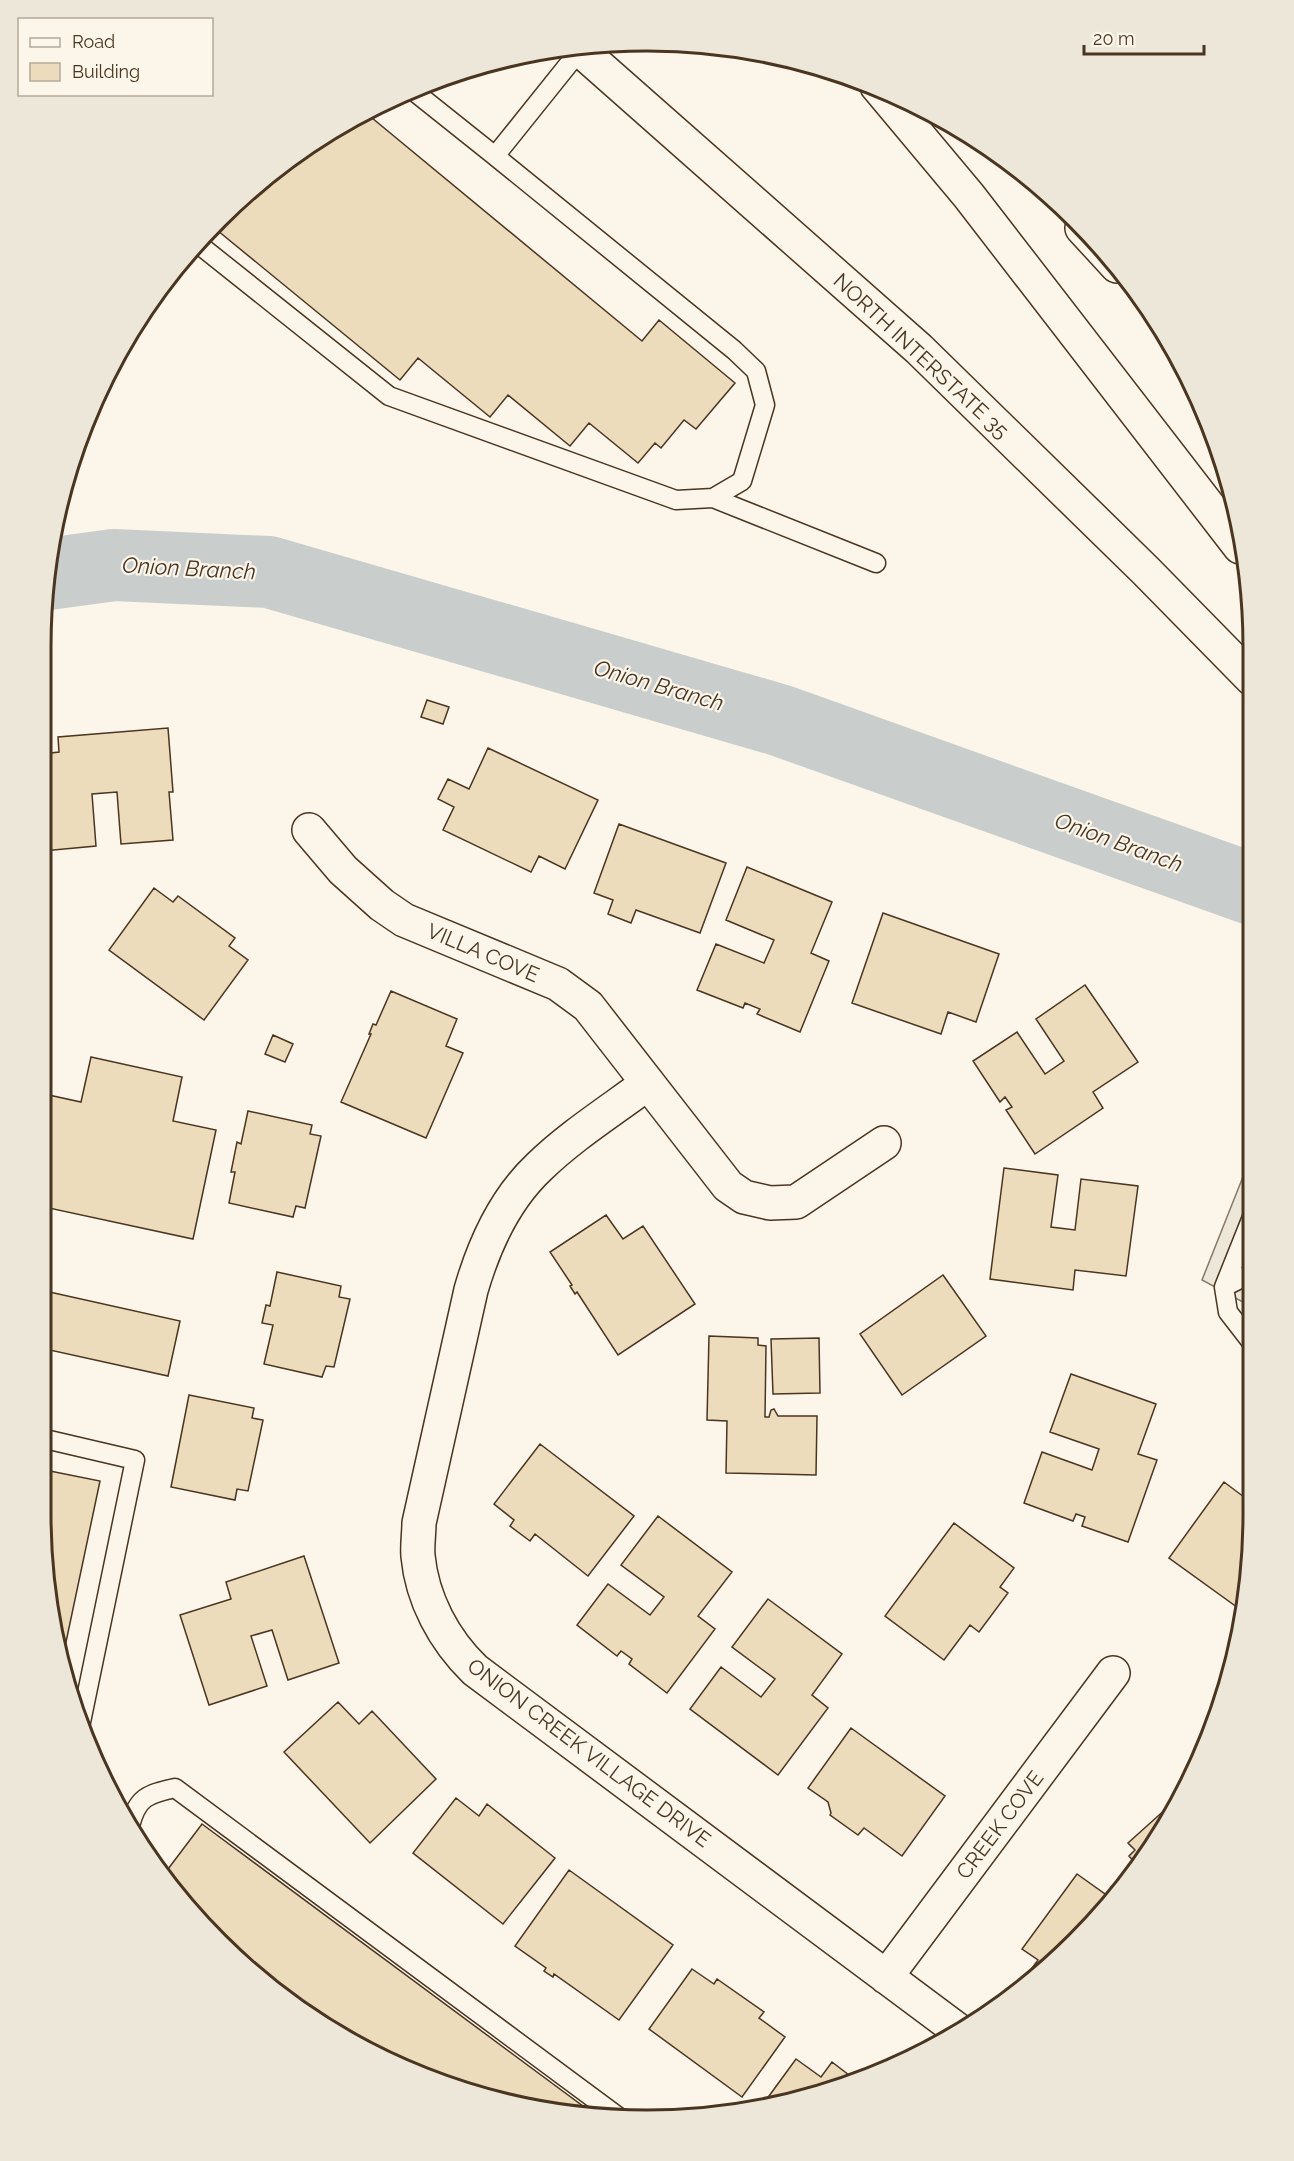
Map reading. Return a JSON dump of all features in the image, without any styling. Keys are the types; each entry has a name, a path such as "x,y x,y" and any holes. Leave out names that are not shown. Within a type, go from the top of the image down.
{"main road":[{"name":"NORTH INTERSTATE 35","path":"585,54 919,349 1243,670"},
{"path":"891,103 969,196 1233,538"},
{"name":"VILLA COVE","path":"309,830 342,870 382,905 404,920 558,984 588,1006 728,1186 744,1197 770,1203 796,1202 884,1143"},
{"name":"ONION CREEK VILLAGE DRIVE","path":"648,1083 538,1167 519,1189 489,1237 471,1290 419,1523 418,1556 427,1598 447,1638 460,1656 476,1670 952,2026"},
{"name":"CREEK COVE","path":"886,1977 1113,1673"}],"lane":[{"path":"495,156 574,55"},
{"path":"420,96 734,350 756,371 765,405 742,481 713,498"},
{"path":"204,249 389,396 676,500 713,498 876,563"},
{"path":"1243,1240 1224,1287 1228,1312 1243,1331"},
{"path":"1224,1287 1243,1278"},
{"path":"51,1440 135,1460 84,1708"},
{"path":"133,1815 134,1808 152,1794 175,1788 608,2109"}],"shaded area":[{"path":"1243,1177 1243,1302 1202,1280"}],"building":[{"path":"372,118 642,341 659,320 735,383 696,429 684,420 661,448 655,443 638,463 589,423 570,446 508,395 490,417 418,358 400,380 220,232 284,174 316,151"},
{"path":"427,700 449,707 443,724 421,717"},
{"path":"168,728 173,792 169,792 173,840 121,844 117,792 92,794 96,846 51,850 51,753 59,752 58,737"},
{"path":"488,748 598,800 565,869 539,856 531,872 443,830 454,807 438,799 448,779 469,789"},
{"path":"619,824 726,863 700,933 636,910 631,923 608,914 613,900 594,893"},
{"path":"747,867 832,902 811,953 829,961 800,1032 757,1014 760,1009 745,1003 743,1008 697,990 716,944 764,963 774,940 726,920"},
{"path":"154,888 173,902 178,896 235,938 229,946 248,960 204,1020 109,950"},
{"path":"883,913 999,954 976,1022 948,1012 941,1034 852,1003"},
{"path":"1085,985 1138,1062 1093,1092 1103,1108 1035,1154 1006,1110 1012,1107 1005,1097 1000,1102 973,1061 1017,1032 1045,1074 1064,1061 1036,1019"},
{"path":"391,991 457,1019 446,1046 463,1053 426,1138 341,1102 371,1034 369,1034 373,1024 376,1025"},
{"path":"273,1035 293,1044 285,1062 265,1054"},
{"path":"91,1057 182,1077 173,1121 216,1130 193,1239 51,1209 51,1096 81,1102"},
{"path":"248,1111 312,1125 310,1134 321,1136 305,1208 296,1206 293,1217 229,1203 235,1172 231,1172 237,1142 241,1144"},
{"path":"1004,1168 1058,1175 1051,1227 1075,1230 1081,1179 1138,1186 1126,1276 1075,1270 1073,1290 990,1279"},
{"path":"606,1215 623,1239 643,1226 695,1304 618,1355 577,1292 575,1294 570,1286 572,1285 550,1252"},
{"path":"277,1272 341,1286 339,1297 350,1299 334,1367 326,1366 322,1377 264,1364 273,1325 262,1323 266,1305 270,1306"},
{"path":"943,1275 986,1336 902,1395 860,1334"},
{"path":"51,1292 180,1321 168,1376 51,1350"},
{"path":"709,1336 758,1338 758,1345 766,1346 765,1417 769,1417 771,1410 774,1409 778,1416 817,1416 816,1475 726,1473 727,1421 707,1420"},
{"path":"819,1338 820,1393 773,1394 771,1339"},
{"path":"1071,1374 1156,1404 1138,1454 1157,1460 1128,1542 1082,1526 1085,1517 1076,1514 1073,1521 1024,1503 1042,1452 1092,1470 1099,1449 1050,1432"},
{"path":"189,1395 254,1408 252,1418 263,1420 248,1491 237,1489 235,1500 171,1487"},
{"path":"540,1444 634,1516 588,1576 535,1534 530,1541 510,1526 514,1520 494,1504"},
{"path":"51,1471 100,1481 65,1645 52,1553"},
{"path":"1224,1482 1243,1496 1242,1553 1236,1606 1169,1558"},
{"path":"658,1516 732,1572 698,1616 715,1629 667,1693 629,1664 632,1659 621,1651 617,1656 577,1625 608,1584 650,1615 664,1597 621,1565"},
{"path":"954,1523 1014,1568 1000,1587 1008,1593 979,1632 970,1625 944,1660 885,1616"},
{"path":"304,1556 339,1663 288,1680 272,1630 251,1636 267,1686 209,1705 180,1615 231,1599 226,1582"},
{"path":"768,1599 842,1654 812,1695 828,1708 778,1775 690,1709 721,1667 761,1697 775,1679 732,1647"},
{"path":"338,1702 359,1724 372,1711 436,1779 370,1843 284,1752"},
{"path":"851,1728 945,1796 902,1856 864,1828 858,1835 830,1815 828,1802 808,1788"},
{"path":"456,1798 479,1816 487,1804 555,1858 503,1924 413,1853"},
{"path":"1164,1811 1132,1860 1129,1856 1135,1850 1128,1843"},
{"path":"202,1824 584,2106 531,2099 455,2078 383,2049 349,2030 316,2010 254,1962 199,1907 168,1869"},
{"path":"569,1870 673,1945 619,2020 554,1974 553,1977 544,1971 546,1968 515,1946"},
{"path":"1077,1874 1106,1894 1068,1935 1031,1969 1038,1960 1022,1949"},
{"path":"692,1969 714,1984 717,1979 764,2012 759,2018 785,2037 742,2097 649,2029"},
{"path":"796,2059 821,2077 832,2062 848,2075 801,2090 768,2098"}],"waterway":[{"name":"Onion Branch","path":"56,573 114,565 269,572 779,720 1243,886"}]}
